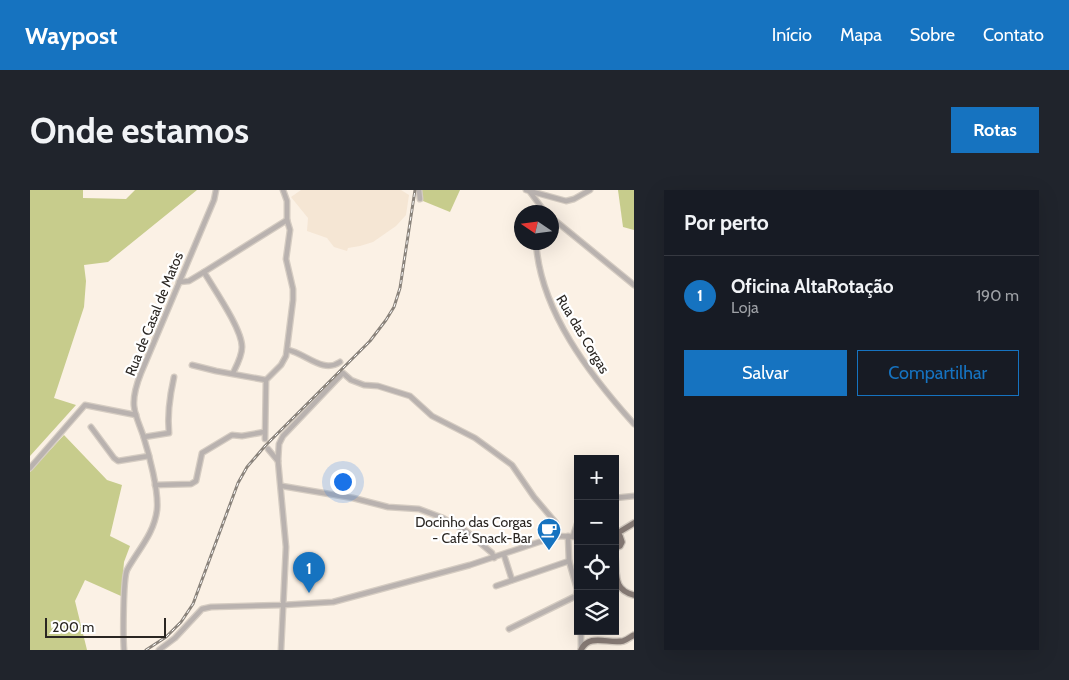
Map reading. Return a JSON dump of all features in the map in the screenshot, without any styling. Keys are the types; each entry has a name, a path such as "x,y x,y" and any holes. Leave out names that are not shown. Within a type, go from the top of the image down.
{"main road":[{"path":"619,532 632,524"},
{"path":"619,545 632,524"},
{"path":"619,585 626,593 634,595"},
{"path":"581,649 592,640 623,640 634,635"}],"street":[{"name":"Rua de Casal de Matos","path":"124,650 125,575 145,543 154,524 157,509 155,485 149,456 134,405 138,381 214,200 216,190"},
{"path":"265,439 266,380 281,365 288,350 293,289 286,259 290,230 287,220 287,201 283,190"},
{"path":"419,190 420,199"},
{"path":"528,191 566,201 574,199 590,190"},
{"path":"528,191 537,205"},
{"path":"179,282 189,281 287,220"},
{"path":"559,224 634,285"},
{"name":"Rua das Corgas","path":"537,250 548,300 588,370 634,424"},
{"path":"204,272 238,331 242,346 239,360 233,373"},
{"path":"288,350 329,367 334,367 340,362"},
{"path":"192,365 266,380"},
{"path":"281,650 286,547 282,486 278,461 279,444 283,436 343,373 351,380 364,385 378,386 410,396 432,416 475,438 512,465 534,497 556,522 557,536"},
{"path":"144,437 169,433 168,422 174,377"},
{"path":"30,468 84,405 136,415"},
{"path":"91,427 118,461 149,456"},
{"path":"155,485 191,484 196,481 202,453 232,435 242,436 264,432"},
{"path":"268,448 278,461"},
{"path":"282,486 353,498 388,507 419,509 443,518 466,531 492,553 494,558"},
{"path":"619,498 634,496"},
{"path":"159,650 175,638 202,609 211,607 324,603 342,600 494,558 557,536 573,536 569,561 576,590"},
{"path":"504,555 512,580"},
{"path":"496,586 569,561"},
{"path":"509,629 574,597"},
{"path":"581,649 582,635"}],"shaded area":[{"path":"301,190 401,190 409,195 406,215 396,226 373,242 348,248 347,251 334,247 327,238 307,231 308,218 291,197"}],"green space":[{"path":"30,190 83,190 83,198 126,199 135,190 197,190 108,262 84,265 86,281 84,307 54,398 76,405 30,456"},
{"path":"420,190 460,190 450,212 423,201"},
{"path":"618,190 634,190 634,230 623,227"},
{"path":"64,435 107,480 122,485 110,536 130,546 124,562 121,596 85,580 75,601 87,650 30,650 30,472"}],"railway":[{"path":"146,650 166,637 181,622 193,604 238,483 247,467 265,446 370,341 394,307 400,288 415,190"}],"place":[{"name":"Docinho das Corgas - Café Snack-Bar","path":"549,551"},
{"name":"Oficina AltaRotação","path":"309,593"}]}
